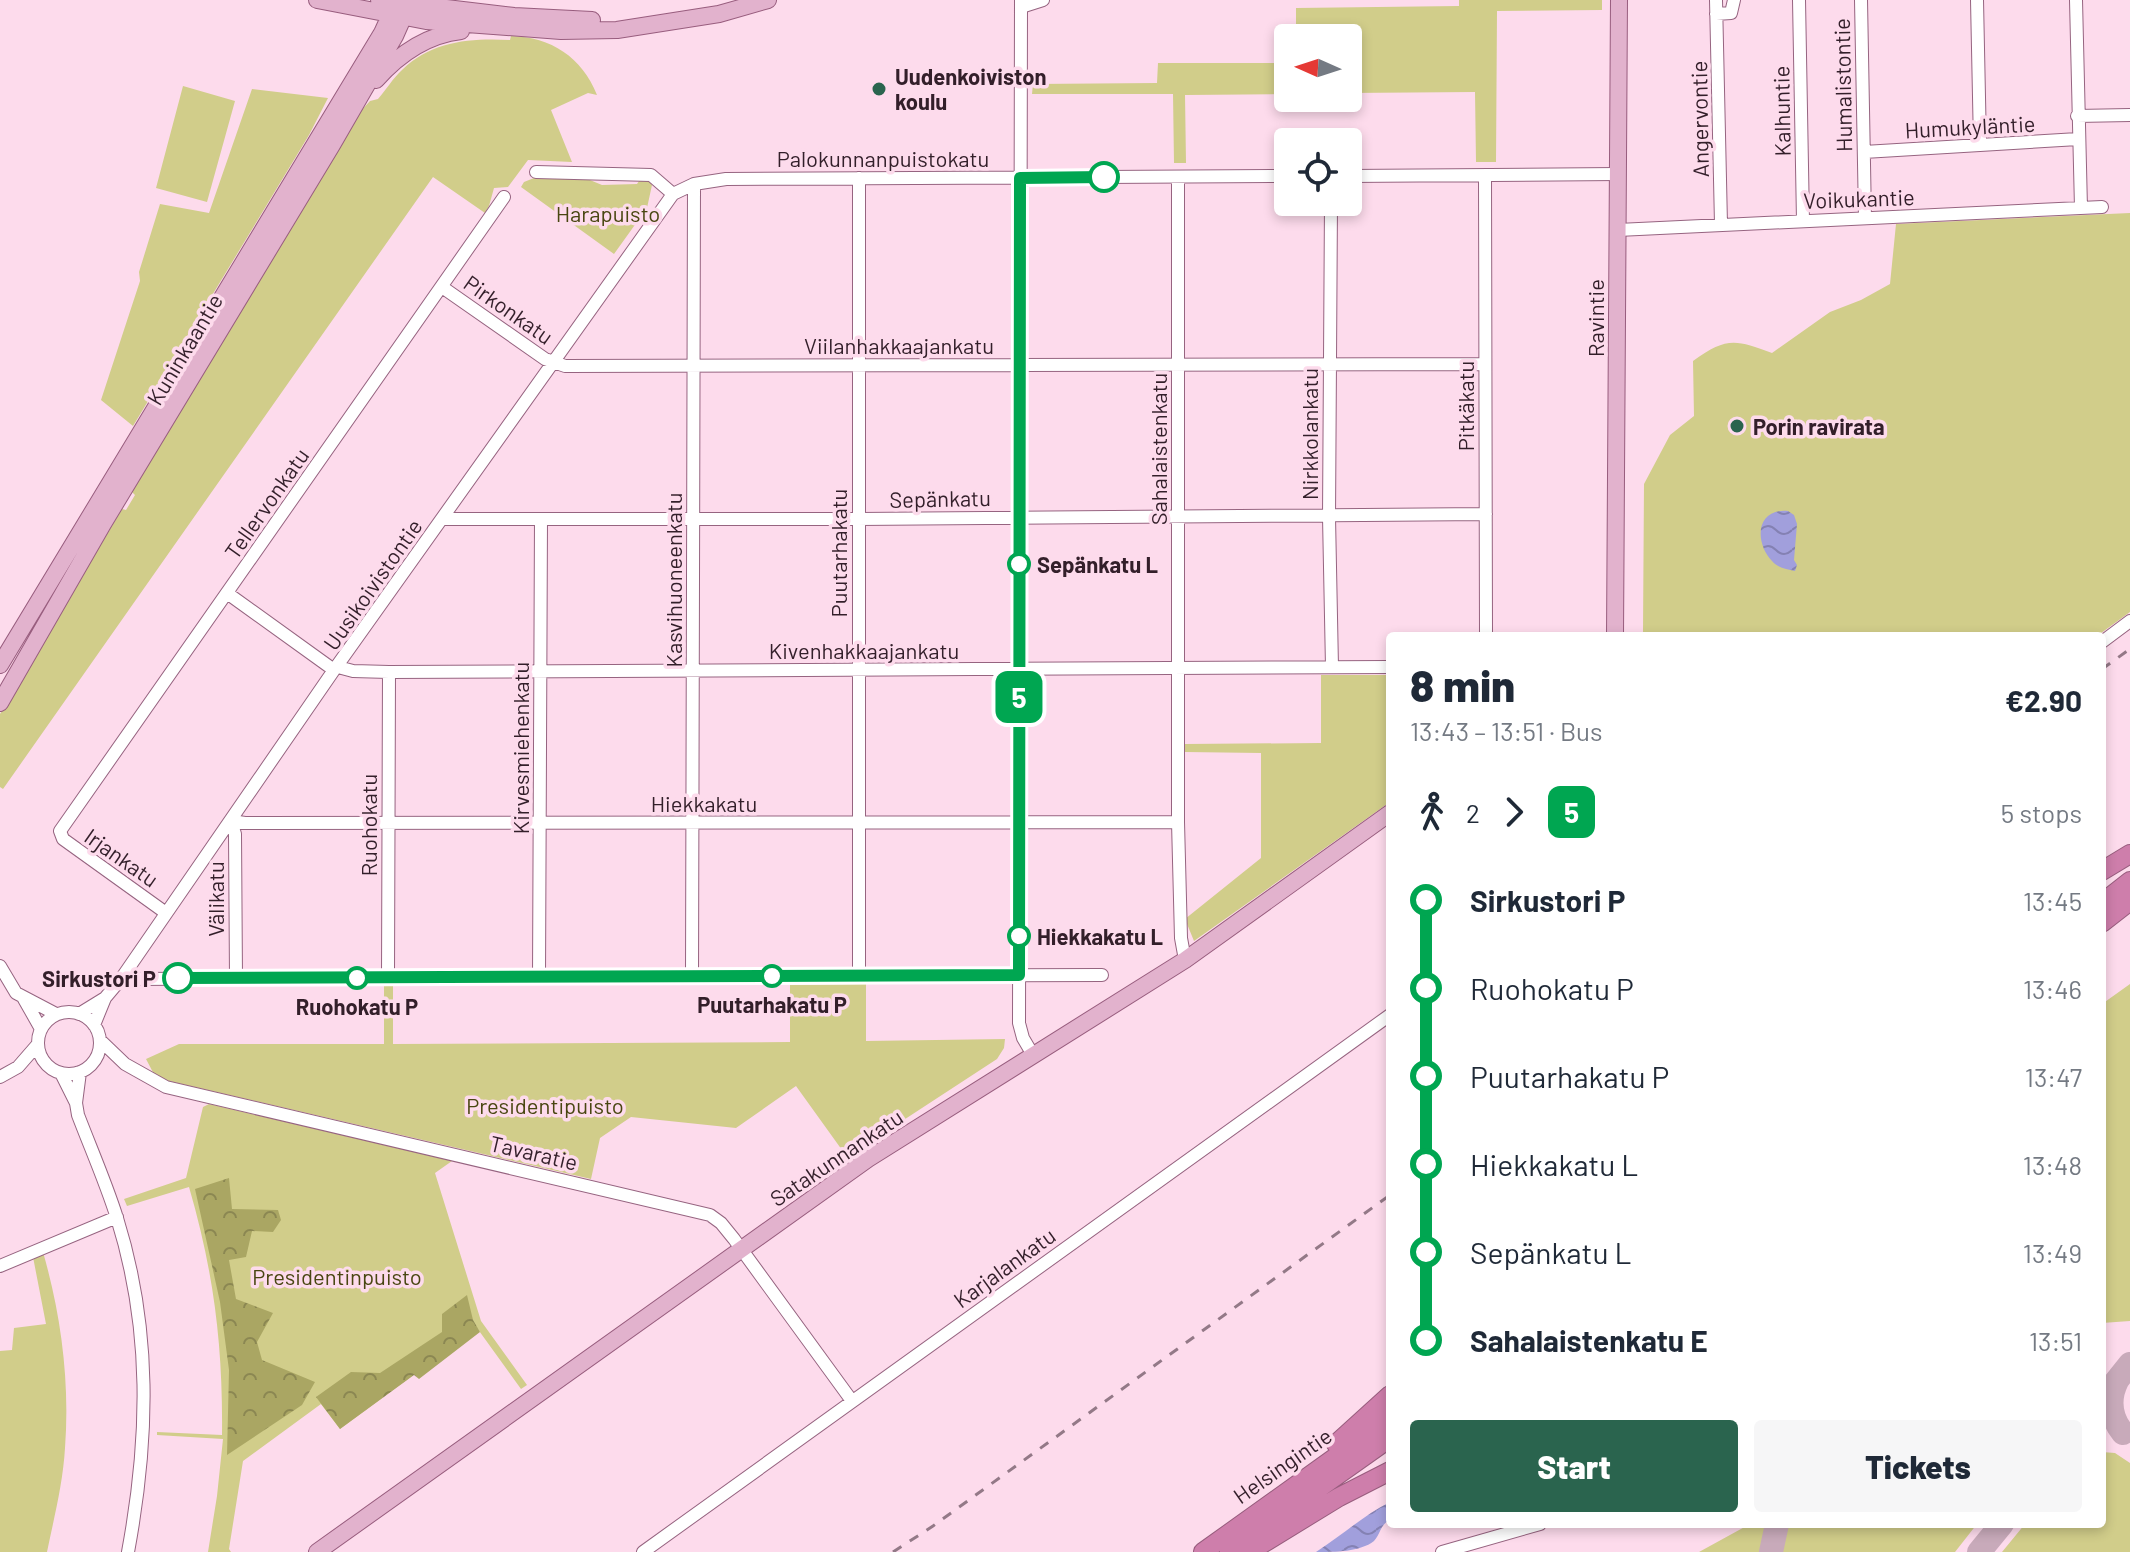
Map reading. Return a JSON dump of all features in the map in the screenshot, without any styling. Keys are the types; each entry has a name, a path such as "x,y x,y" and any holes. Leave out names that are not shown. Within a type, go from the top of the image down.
{"highway":[{"path":"2106,869 2130,854"},
{"path":"2106,900 2130,881"},
{"path":"2106,920 2130,901"},
{"path":"1259,1510 1386,1399"},
{"name":"Helsingintie","path":"1203,1552 1386,1421"},
{"name":"Helsingintie","path":"1229,1552 1386,1441"},
{"path":"1249,1552 1339,1497 1386,1473"}],"main road":[{"path":"317,0 645,24"},
{"path":"332,145 387,68 432,37 448,32 506,29 617,30 719,14 768,0"},
{"name":"Ravintie","path":"1615,632 1619,0"},
{"path":"398,6 506,29"},
{"name":"Kuninkaantie","path":"0,703 103,524 332,145 398,6"},
{"name":"Kuninkaantie","path":"0,665 398,6"},
{"name":"Satakunnankatu","path":"317,1552 868,1159 1185,960 1386,816"}],"street":[{"path":"1033,1055 1019,1023 1021,3 1043,0"},
{"name":"Angervontie","path":"1716,0 1721,224"},
{"path":"1716,14 1731,13 1734,0"},
{"name":"Kalhuntie","path":"1799,0 1803,221"},
{"name":"Humalistontie","path":"1861,0 1865,218"},
{"path":"1977,0 1980,145"},
{"path":"2076,0 2081,208"},
{"path":"2077,116 2130,115"},
{"name":"Humukyläntie","path":"1864,152 2078,139"},
{"path":"536,172 651,175 673,194"},
{"path":"1362,176 1618,174"},
{"name":"Pitkäkatu","path":"1485,175 1486,632"},
{"name":"Palokunnanpuistokatu","path":"673,194 694,184 726,179 1274,176"},
{"name":"Sahalaistenkatu","path":"1178,177 1178,822 1181,938 1185,960"},
{"name":"Puutarhakatu","path":"859,178 859,976"},
{"name":"Kasvihuoneenkatu","path":"692,977 694,184"},
{"name":"Uusikoivistontie","path":"105,998 673,194"},
{"name":"Tellervonkatu","path":"60,831 504,197"},
{"name":"Voikukantie","path":"1618,230 2102,207"},
{"name":"Nirkkolankatu","path":"1331,216 1329,517 1332,667"},
{"name":"Pirkonkatu","path":"442,287 553,363"},
{"name":"Viilanhakkaajankatu","path":"553,363 565,366 1485,364"},
{"name":"Sepänkatu","path":"443,519 1486,514"},
{"name":"Kirvesmiehenkatu","path":"539,977 541,519"},
{"path":"227,593 336,669"},
{"path":"2106,639 2130,621"},
{"name":"Kivenhakkaajankatu","path":"336,669 389,672 1386,667"},
{"name":"Ruohokatu","path":"388,978 389,672"},
{"name":"Hiekkakatu","path":"231,821 388,824 1178,822"},
{"name":"Välikatu","path":"231,821 235,834 236,978"},
{"name":"Irjankatu","path":"60,831 63,839 166,913"},
{"path":"0,966 16,993 56,1014 79,1014 105,998"},
{"path":"121,979 1102,975"},
{"path":"94,1025 105,998"},
{"path":"24,999 41,1029"},
{"path":"0,1077 18,1067 38,1044 41,1029 48,1019 56,1014"},
{"path":"76,1103 83,1071 94,1063 101,1041 94,1025 79,1014"},
{"name":"Karjalankatu","path":"643,1552 1386,1018"},
{"name":"Tavaratie","path":"101,1041 125,1064 166,1087 705,1213 721,1223 852,1401"},
{"path":"38,1044 46,1064"},
{"path":"18,1067 46,1064 61,1073 76,1103 117,1217 136,1298 144,1373 142,1465 128,1552"},
{"path":"61,1073 125,1064"},
{"path":"0,1266 117,1217"},
{"path":"1442,1552 1526,1528"}],"green space":[{"path":"1459,0 1602,0 1602,10 1497,11 1496,162 1476,162 1475,92 1362,93 1362,24 1296,24 1296,8 1459,6"},
{"path":"511,36 552,45 574,60 591,82 597,95 588,93 551,110 572,162 528,160 508,187 494,188 485,213 433,177 3,789 0,787 0,714 122,509 126,510 135,495 132,492 142,472 359,113 370,101 378,99 402,70 426,53 452,43 510,40"},
{"path":"1158,63 1274,63 1274,94 1185,95 1186,163 1174,163 1173,94 1032,94 1033,84 1157,83"},
{"path":"183,86 235,101 207,202 156,188"},
{"path":"252,89 328,98 309,135 133,426 101,400 140,281 139,272 160,204 209,213"},
{"name":"Harapuisto","path":"534,178 585,178 602,185 637,184 641,178 652,185 647,208 614,254 521,187 524,182"},
{"path":"2130,213 2130,612 2102,632 1643,632 1644,484 1670,435 1694,416 1693,361 1714,348 1731,343 1772,353 1830,312 1890,284 1896,224"},
{"path":"1321,675 1386,675 1386,805 1194,941 1185,919 1261,858 1261,753 1185,752 1185,744 1321,743"},
{"name":"Presidentipuisto","path":"866,984 866,1041 1005,1039 1004,1048 997,1059 847,1157 796,1086 736,1128 631,1117 600,1138 591,1179 156,1078 146,1059 179,1044 384,1044 384,986 393,986 393,1044 790,1042 790,985"},
{"path":"2130,984 2130,1321 2106,1323 2106,1001"},
{"name":"Presidentinpuisto","path":"209,1104 452,1161 435,1173 481,1321 527,1385 521,1389 477,1328 340,1429 321,1404 243,1461 231,1552 208,1552 223,1439 157,1435 157,1432 222,1435 221,1371 215,1310 205,1250 189,1187 127,1206 124,1199 186,1178 203,1107"},
{"path":"229,1178 232,1209 278,1210 281,1220 273,1232 252,1231 246,1257 229,1260 236,1299 273,1313 257,1342 262,1360 315,1382 302,1405 227,1455 229,1370 220,1302 195,1189"},
{"path":"43,1252 55,1300 65,1373 66,1423 62,1474 47,1552 0,1552 0,1351 12,1350 14,1328 46,1324 33,1257"},
{"path":"467,1295 473,1320 480,1332 419,1379 414,1375 340,1429 316,1397 351,1372 380,1373 442,1332 442,1314"},
{"path":"2106,1452 2115,1453 2130,1463 2130,1552 2002,1552 2022,1528 2106,1528"},
{"path":"1743,1528 1765,1528 1761,1552 1699,1552"},
{"path":"1787,1528 1974,1528 1955,1552 1782,1552"}],"water":[{"path":"1788,511 1794,515 1797,524 1795,571 1772,561 1762,545 1764,520 1777,512"},
{"path":"1386,1504 1386,1523 1374,1541 1355,1549 1316,1552"}],"taxiway":[{"path":"2106,1394 2130,1364"},
{"path":"2117,1381 2112,1394 2112,1408 2115,1421 2123,1433"},
{"path":"1771,1552 1776,1528"},
{"path":"1979,1552 1999,1528"}],"railway":[{"path":"2106,666 2130,649"},
{"path":"893,1552 1386,1198"}],"bus line":[{"name":"5","path":"178,978 1019,975 1020,178 1104,177"}],"place":[{"name":"Uudenkoiviston koulu","path":"879,89"},
{"name":"Porin ravirata","path":"1737,426"},
{"name":"Sepänkatu L","path":"1019,564"},
{"name":"Hiekkakatu L","path":"1019,936"},
{"name":"Puutarhakatu P","path":"772,976"},
{"name":"Sirkustori P","path":"178,978"},
{"name":"Ruohokatu P","path":"357,978"}]}
